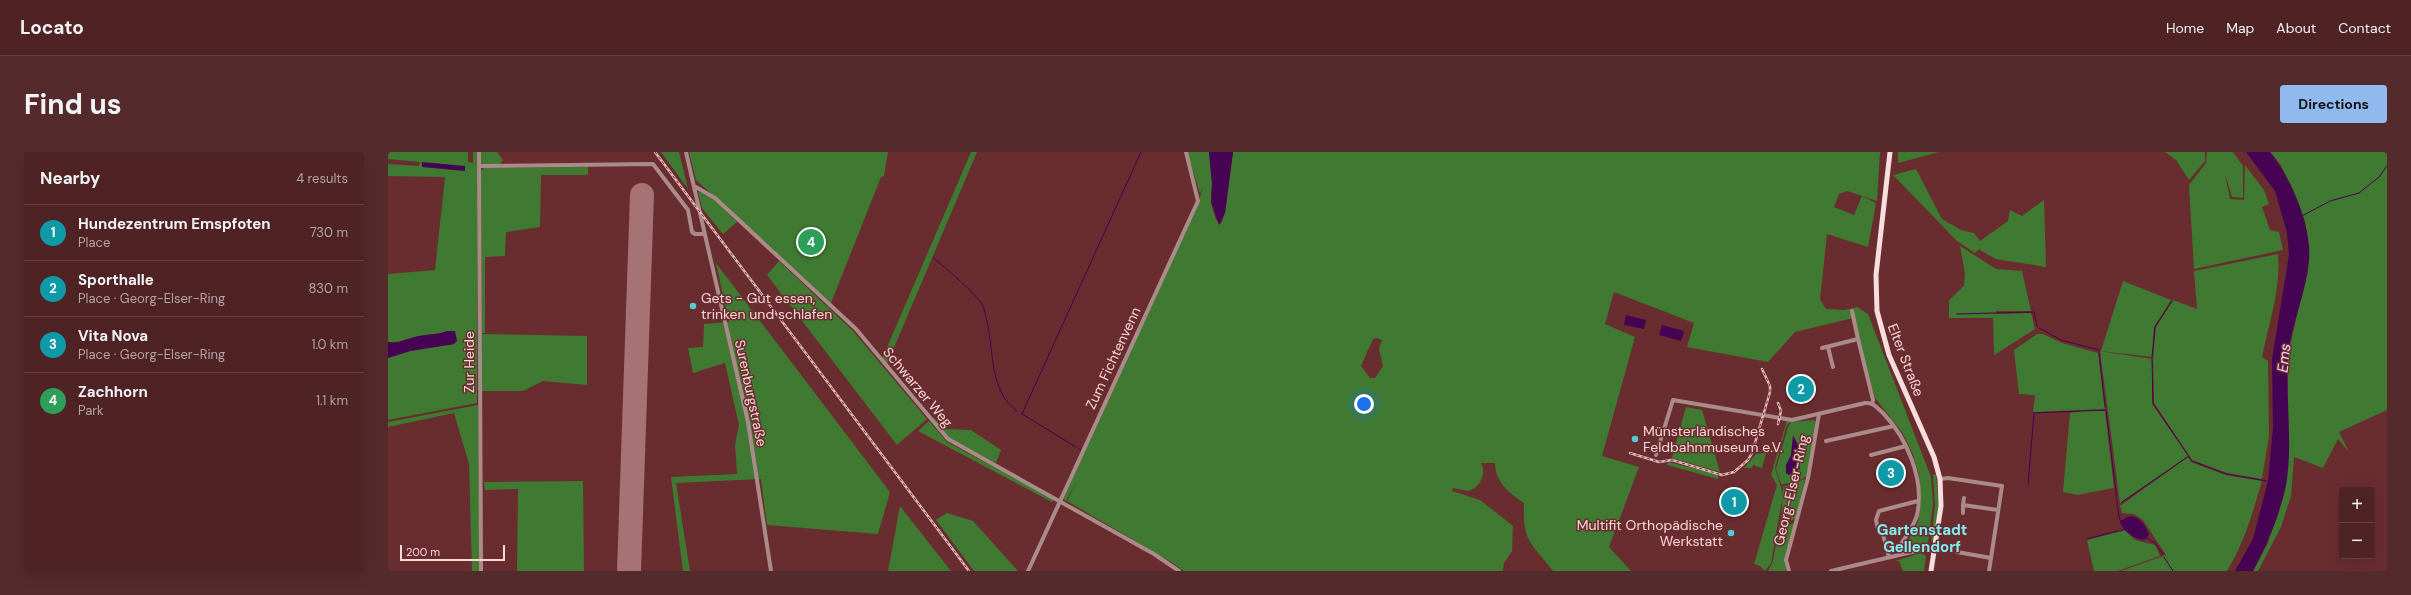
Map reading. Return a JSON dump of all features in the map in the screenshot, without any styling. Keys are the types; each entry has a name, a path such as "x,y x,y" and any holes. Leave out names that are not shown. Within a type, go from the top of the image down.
{"main road":[{"name":"Elter Straße","path":"1890,152 1876,276 1878,316 1889,355 1934,457 1940,479 1942,499 1931,571"}],"street":[{"name":"Zur Heide","path":"479,152 481,571"},
{"name":"Surenburgstraße","path":"686,152 748,422 771,571"},
{"name":"Zum Fichtenvenn","path":"1028,571 1198,200 1186,152"},
{"path":"479,166 653,164 688,210 692,232 695,234 705,234"},
{"name":"Schwarzer Weg","path":"694,186 715,198 856,329 948,440 1154,554 1179,571"},
{"path":"1852,311 1873,400 1872,404 1894,426 1906,446 1913,467 1918,501 1913,524 1899,547 1900,555"},
{"path":"1822,348 1858,339"},
{"path":"1828,347 1833,367"},
{"name":"Georg-Elser-Ring","path":"1656,455 1673,400 1792,420 1865,403 1872,404"},
{"name":"Georg-Elser-Ring","path":"1789,571 1786,560 1808,478 1819,414"},
{"name":"Georg-Elser-Ring","path":"1826,441 1894,426"},
{"path":"1871,455 1906,446"},
{"path":"1940,479 1948,478 2002,486 1989,571"},
{"path":"1963,513 1964,498"},
{"path":"1889,557 1882,531 1878,529 1876,520 1879,511 1918,501"},
{"path":"1964,505 1998,510"},
{"path":"1832,571 1929,548 1935,549"},
{"path":"1957,552 1991,558"}],"green space":[{"path":"388,152 468,152 468,162 473,163 473,152 477,152 478,178 477,403 388,420 388,358 410,351 454,344 447,331 419,336 400,342 388,342 388,274 435,270 445,177 388,176 388,164 419,166 420,162 388,159"},
{"path":"481,152 497,152 503,160 500,164 483,164 481,163"},
{"path":"661,152 679,152 688,189"},
{"path":"689,152 888,152 884,176 881,177 831,303 696,180"},
{"path":"971,152 977,152 887,364 882,359"},
{"path":"1187,152 1209,152 1212,183 1211,202 1216,220 1221,224 1225,213 1233,152 1880,152 1877,201 1862,196 1876,203 1868,247 1827,234 1820,299 1826,309 1845,310 1857,307 1868,314 1931,477 1933,505 1928,542 1926,546 1903,551 1918,522 1921,502 1919,475 1913,454 1902,432 1875,398 1853,318 1795,332 1768,362 1687,347 1694,323 1614,292 1605,324 1635,337 1602,456 1639,467 1609,547 1631,571 1553,571 1534,547 1526,534 1524,503 1514,496 1500,482 1495,463 1481,463 1483,473 1480,483 1475,488 1468,491 1453,488 1452,491 1480,500 1513,526 1512,551 1504,563 1503,571 1184,571 1067,501 1077,481 1066,501 1063,499 1198,204 1203,187 1200,194","holes":["1847,191 1862,196 1854,215 1834,207 1839,194","1376,338 1382,340 1379,349 1383,366 1375,378 1370,378 1361,366 1373,339"]},
{"path":"1898,152 1939,152 1898,163"},
{"path":"2165,152 2205,152 2205,161 2189,180 2176,160"},
{"path":"2207,152 2233,152 2243,166 2243,198 2232,197 2225,174 2230,199 2244,200 2245,165 2264,190 2269,204 2262,207 2270,230 2279,232 2283,250 2194,269 2189,185 2206,163"},
{"path":"2270,152 2387,152 2387,410 2339,432 2349,452 2338,439 2323,468 2294,457 2291,496 2281,527 2258,571 2253,571 2268,543 2287,452 2288,356 2308,265 2309,248 2305,221 2281,165"},
{"path":"588,167 588,175 541,175 540,227 506,232 505,256 485,257 485,333 482,333 481,171 484,168"},
{"path":"1916,169 1942,219 1961,230 1974,233 1980,241 2008,221 2010,210 2022,216 2044,200 2046,267 1996,259 1980,250 1981,248 1975,253 1957,241 1893,175"},
{"path":"698,191 714,199 737,222 723,234 702,208"},
{"path":"1960,246 1996,269 2022,271 2031,311 1996,311 1995,314 2031,313 2035,329 1994,355 1993,318 1949,318 1949,300 1964,286 1965,273"},
{"path":"2278,254 2278,280 2274,306 2262,357 2268,361 2269,436 2262,479 2227,473 2192,460 2154,403 2153,359 2156,327 2173,300 2197,309 2194,271"},
{"path":"779,261 853,331 927,419 897,445 767,275"},
{"path":"716,263 890,492 878,534 767,525 761,479 676,483 690,571 683,571 671,477 737,474 735,445 739,425 725,363 693,373 688,348 703,347 704,324 729,322"},
{"path":"2123,281 2171,300 2154,327 2152,357 2101,351"},
{"path":"482,334 587,336 587,385 543,381 523,391 482,391"},
{"path":"2037,334 2043,334 2062,343 2098,353 2105,409 2033,412 2035,395 2019,394 2014,350"},
{"path":"2100,351 2152,359 2152,404 2188,456 2120,503"},
{"path":"478,405 480,571 472,571 469,464 454,413 388,427 388,422"},
{"path":"1686,407 1702,410 1720,472 1672,458"},
{"path":"2082,411 2105,411 2114,488 2077,495 2063,492 2070,413"},
{"path":"934,418 944,429 971,430 1001,450 996,463 949,439 932,419"},
{"path":"1787,420 1790,422 1786,427 1775,468 1783,494 1771,563 1765,571 1760,566 1754,564 1777,485 1771,475"},
{"path":"1814,420 1816,422 1807,476 1795,483 1781,484 1776,469 1788,427 1791,422"},
{"path":"929,421 947,442 1054,499 1052,502 918,431"},
{"path":"1766,453 1762,468 1753,465 1752,468 1744,468 1756,454"},
{"path":"2188,457 2191,462 2226,475 2262,481 2243,538 2227,571 2121,571 2166,555 2143,520 2134,514 2122,513 2120,506"},
{"path":"1668,462 1718,474 1718,479 1667,465"},
{"path":"1936,474 1939,507 1934,540 1931,542 1935,505 1933,475"},
{"path":"1805,479 1796,519 1781,523 1783,487"},
{"path":"583,481 584,571 517,571 518,489 485,490 484,482"},
{"path":"900,506 951,571 888,571"},
{"path":"947,513 973,521 1018,571 974,571 936,520"},
{"path":"1795,523 1784,560 1787,571 1768,571 1773,561 1779,527"},
{"path":"2125,530 2135,540 2155,545 2160,556 2118,571 2094,571 2087,540"},
{"path":"1921,553 1926,556 1924,571 1903,571 1899,561 1895,561"}],"water":[{"path":"1209,152 1233,152 1225,213 1219,225 1211,202 1212,183"},
{"name":"Ems","path":"2246,152 2270,152 2284,173 2301,209 2309,246 2309,259 2288,356 2289,457 2285,490 2272,532 2253,571 2235,571 2253,539 2268,481 2273,428 2272,359 2289,255 2287,233 2275,191"},
{"path":"422,162 465,166 465,171 422,167"},
{"path":"1626,315 1646,320 1644,329 1624,325"},
{"path":"1662,325 1684,331 1681,341 1659,335"},
{"path":"455,331 457,341 454,344 410,351 388,358 388,342 400,342 419,336"},
{"path":"1793,435 1799,447 1797,458 1800,469 1789,475 1786,473 1786,465 1791,455"},
{"path":"2130,516 2137,518 2144,525 2149,534 2146,539 2142,540 2134,537 2123,527 2120,521"}],"waterway":[{"path":"1022,414 1141,152"},
{"path":"2302,216 2330,201 2359,193 2379,177 2387,166"},
{"path":"934,258 967,288 983,306 987,321 997,382 1001,393 1008,403 1017,411"},
{"path":"2152,357 2155,327 2172,301"},
{"path":"1957,314 2034,312 2037,326"},
{"path":"2039,328 2061,340 2099,350"},
{"path":"2099,352 2105,407"},
{"path":"2152,359 2153,403 2192,461 2226,474 2267,481"},
{"path":"2028,485 2034,413 2105,410"},
{"path":"2106,410 2119,518 2121,521"},
{"path":"1022,414 1076,447"},
{"path":"2122,502 2189,456"},
{"path":"2120,531 2125,529"},
{"path":"2087,539 2118,531"},
{"path":"2147,538 2156,544 2163,554"},
{"path":"2164,557 2173,571"}],"runway":[{"path":"629,571 642,195"}],"railway":[{"path":"655,152 969,571"},
{"path":"1630,453 1659,462 1672,460 1722,475 1734,472 1748,460 1752,453 1770,392 1770,386 1762,369"},
{"path":"1778,403 1781,411 1778,424"}],"place":[{"name":"Zachhorn","path":"811,242"},
{"name":"Gets - Gut essen, trinken und schlafen","path":"693,306"},
{"name":"Sporthalle","path":"1801,389"},
{"name":"Münsterländisches Feldbahnmuseum e.V.","path":"1635,439"},
{"name":"Vita Nova","path":"1891,473"},
{"name":"Hundezentrum Emspfoten","path":"1734,502"},
{"name":"Multifit Orthopädische Werkstatt","path":"1731,533"}],"district":[{"name":"Gartenstadt Gellendorf","path":"1922,538"}]}
